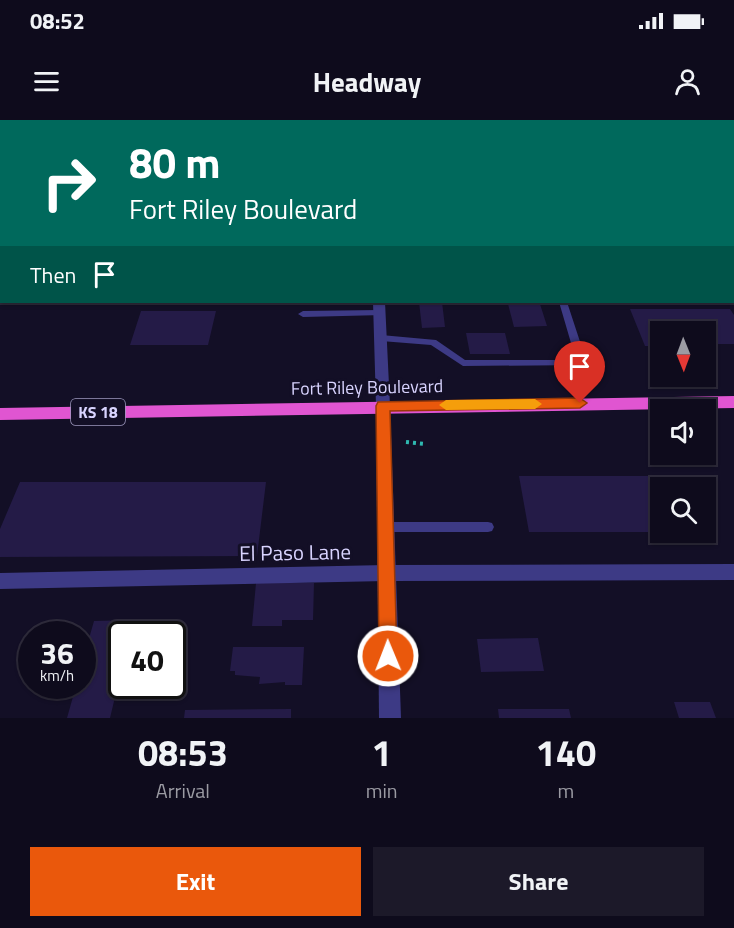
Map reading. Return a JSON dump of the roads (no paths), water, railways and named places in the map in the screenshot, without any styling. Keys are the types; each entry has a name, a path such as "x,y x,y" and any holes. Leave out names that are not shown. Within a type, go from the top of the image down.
{"highway":[{"name":"Fort Riley Boulevard","path":"0,414 734,402"}],"street":[{"path":"380,307 390,718"},
{"name":"El Paso Lane","path":"0,581 386,573 734,572"}],"lane":[{"path":"381,338 433,342 463,363 582,363 563,303"},
{"path":"303,314 380,307"},
{"path":"386,527 488,527"}]}
